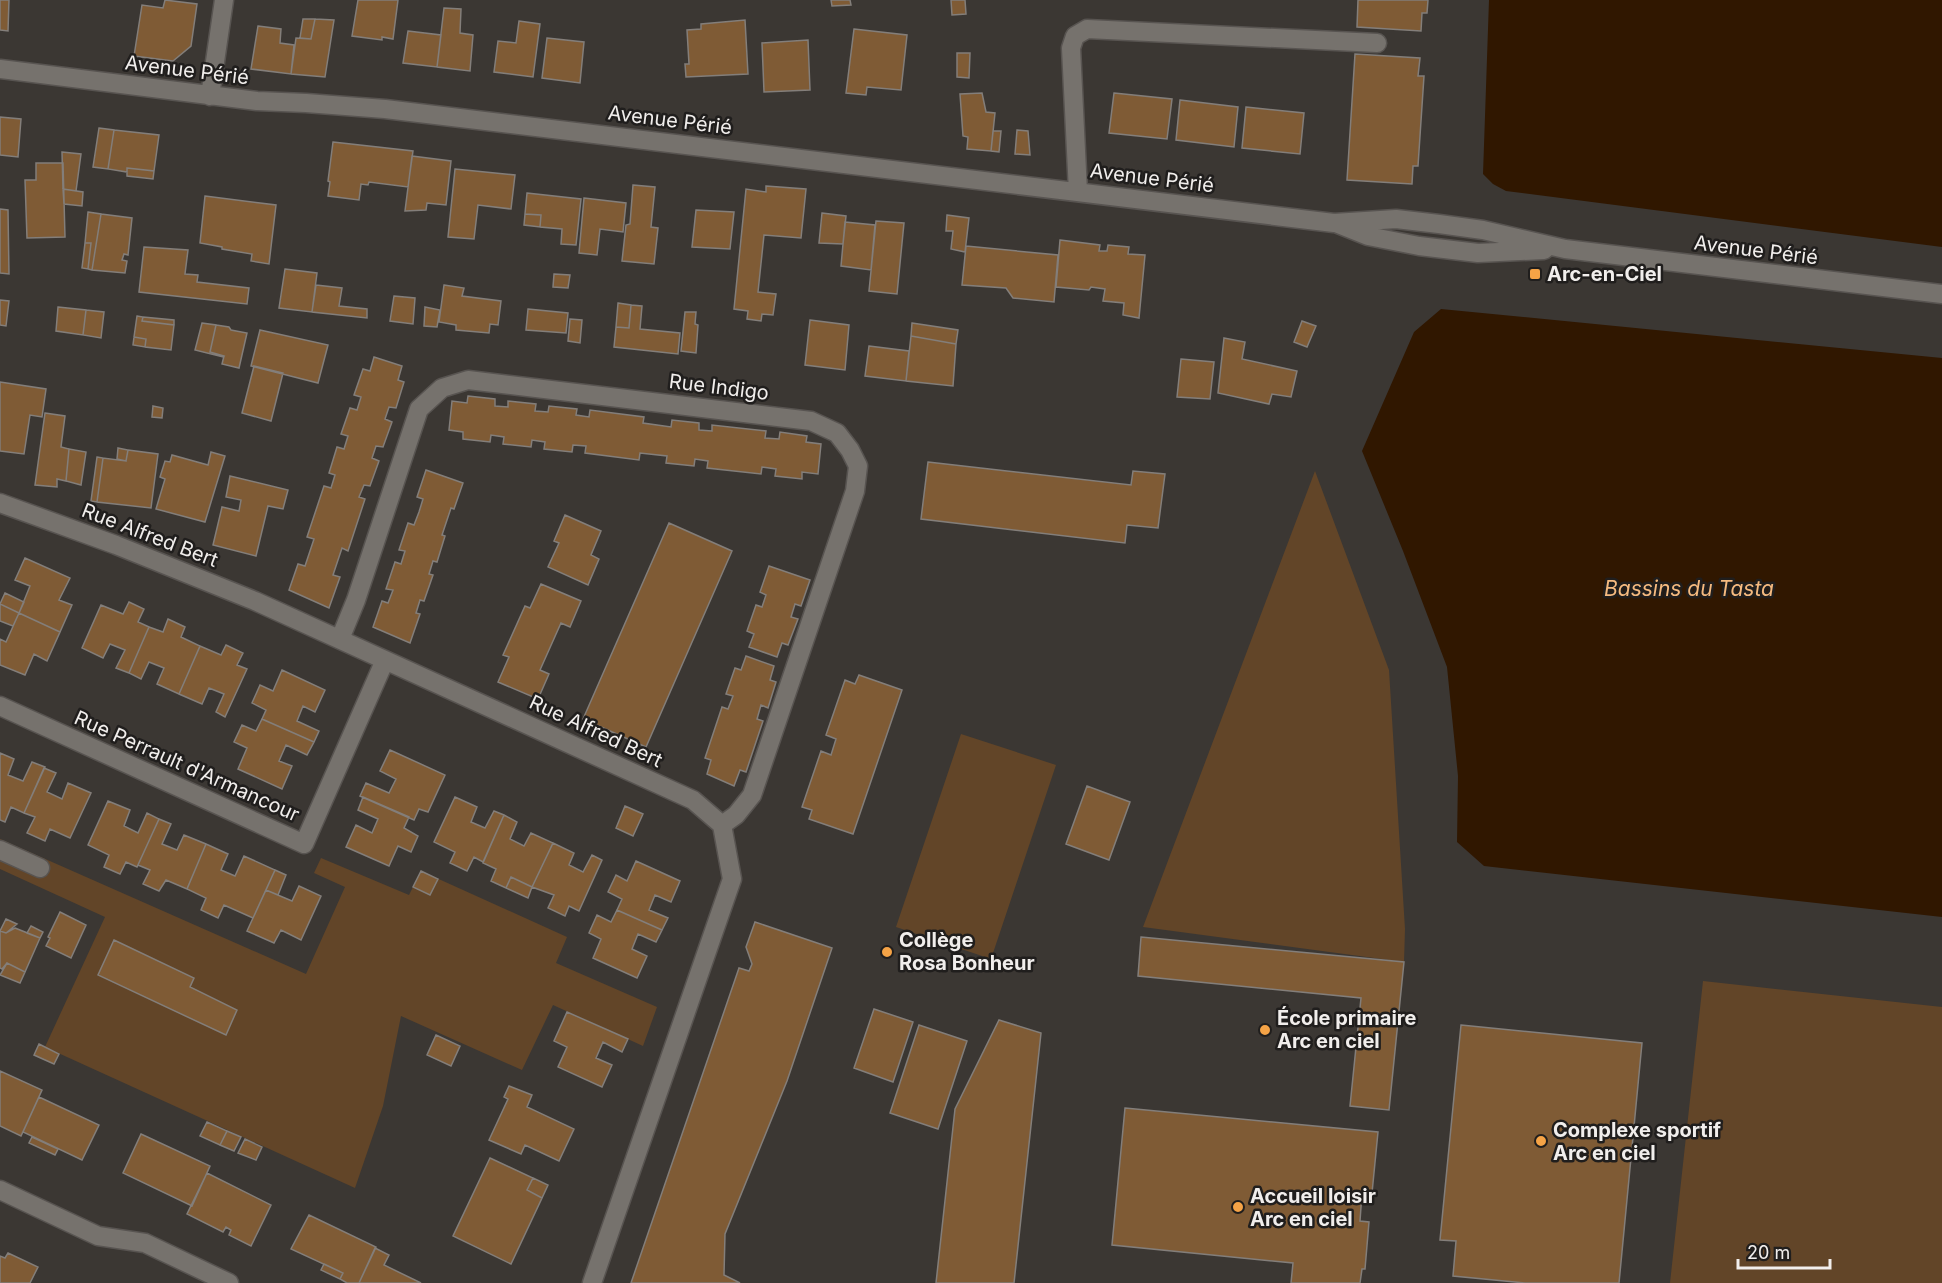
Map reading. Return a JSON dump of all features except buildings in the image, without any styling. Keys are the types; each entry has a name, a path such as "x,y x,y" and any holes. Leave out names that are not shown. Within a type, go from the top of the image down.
{"street":[{"path":"210,96 224,0"},
{"path":"1078,192 1071,48 1075,36 1087,29 1377,43"},
{"name":"Avenue Périé","path":"0,69 257,101 385,109 1334,223 1396,219 1483,230 1565,249 1942,294"},
{"name":"Avenue Périé","path":"1334,223 1368,236 1442,249 1478,253 1565,249"},
{"name":"Rue Indigo","path":"340,639 356,600 419,409 442,388 468,380 811,421 837,434 850,450 858,466 855,491 752,795 736,815 722,825"},
{"name":"Rue Alfred Bert","path":"2,509 116,545 255,601 693,800 722,825"},
{"name":"Rue Perrault d'Armancour","path":"0,706 304,844 385,660"},
{"path":"592,1283 732,879 722,825"},
{"path":"0,850 40,868"},
{"path":"0,1190 98,1236 145,1243 229,1283"}],"shaded area":[{"path":"1315,471 1389,670 1405,929 1404,962 1143,927"},
{"path":"961,734 1056,765 991,959 896,927"},
{"path":"0,839 306,974 345,887 314,873 321,858 409,895 421,871 567,937 556,963 657,1007 643,1046 553,1005 522,1070 401,1016 383,1106 355,1188 45,1047 105,917 0,869"},
{"path":"1703,981 1942,1007 1942,1283 1670,1283"}],"water":[{"path":"1489,0 1942,0 1942,247 1506,191 1493,184 1483,174"},
{"name":"Bassins du Tasta","path":"1441,309 1942,358 1942,917 1484,866 1457,842 1458,776 1447,667 1362,451 1414,332"}],"place":[{"name":"Arc-en-Ciel","path":"1535,274"},
{"name":"Collège Rosa Bonheur","path":"887,952"},
{"name":"École primaire Arc en ciel","path":"1265,1030"},
{"name":"Complexe sportif Arc en ciel","path":"1541,1141"},
{"name":"Accueil loisir Arc en ciel","path":"1238,1207"}]}
